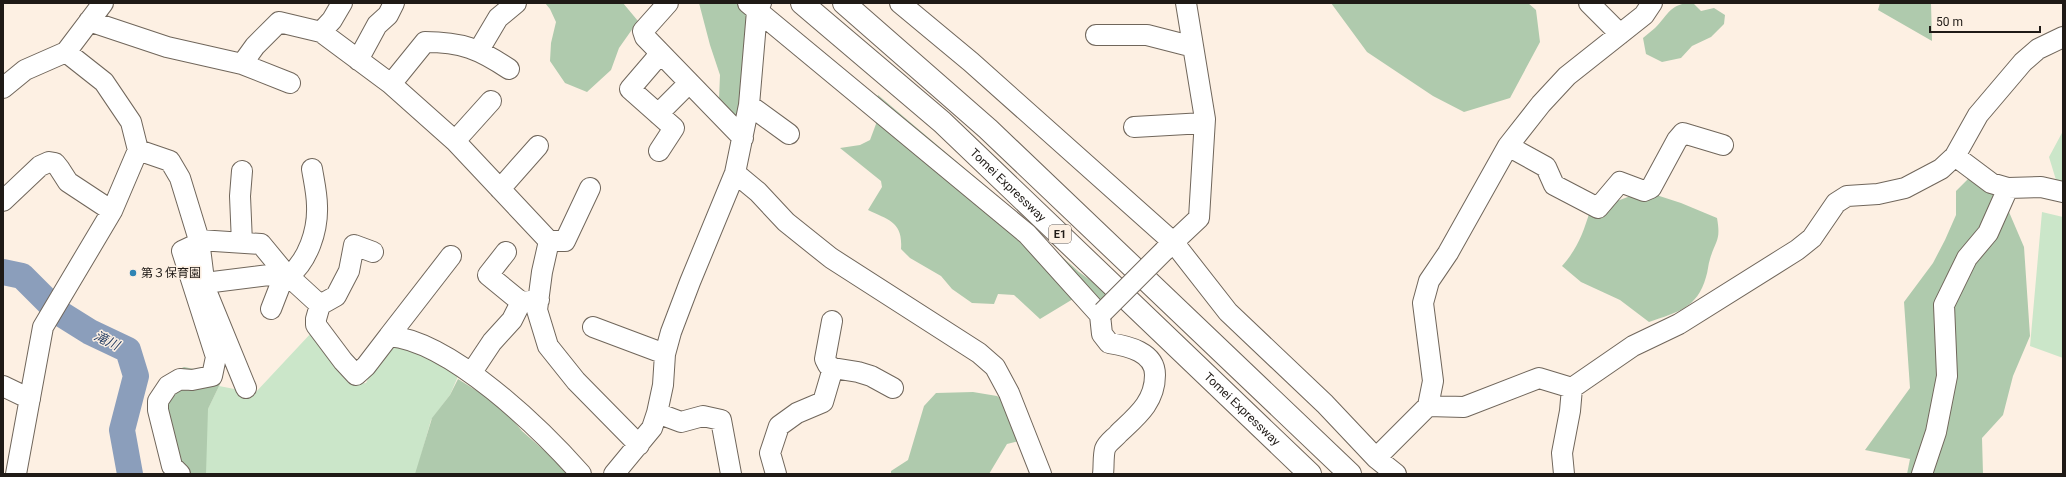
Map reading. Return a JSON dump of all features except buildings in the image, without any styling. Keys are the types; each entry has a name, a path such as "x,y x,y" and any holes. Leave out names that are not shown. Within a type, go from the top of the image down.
{"highway":[{"name":"Tomei Expressway","path":"802,3 942,122 1310,474"},
{"name":"E1","path":"844,3 988,129 1350,474"}],"street":[{"path":"3,88 25,70 66,52 103,3"},
{"path":"322,32 332,20 342,3"},
{"path":"358,60 377,25 388,15 394,3"},
{"path":"479,50 498,18 516,3"},
{"path":"668,3 643,31 645,38 743,138"},
{"path":"900,3 971,62 1169,247 1228,312 1325,404 1376,458 1396,474"},
{"path":"1102,313 1199,218 1204,122 1186,3"},
{"path":"1589,3 1620,34"},
{"path":"1376,458 1428,406 1433,381 1423,303 1429,281 1448,254 1508,146 1541,104 1567,76 1644,15 1652,3"},
{"path":"614,474 639,446 652,428 657,413 663,384 664,354 690,282 735,173 749,105 756,5"},
{"path":"756,5 1027,234 1102,313 1102,334 1110,343 1127,346 1144,354 1155,367 1155,388 1140,412 1112,440 1105,450 1103,474"},
{"path":"89,21 166,47 242,64 290,83"},
{"path":"242,64 255,46 279,22 322,32 391,84 455,140 549,241 565,241 590,188"},
{"path":"1096,35 1147,35 1186,45 1192,44"},
{"path":"1572,388 1633,346 1679,324 1797,250 1812,238 1836,203 1847,196 1878,194 1905,188 1941,169 1955,156 1978,115 2023,62 2038,49 2063,37"},
{"path":"391,84 425,42 449,42 479,50 509,69"},
{"path":"16,474 43,327 112,211 138,150 131,122 104,82 66,52"},
{"path":"659,151 674,128 630,89 660,54"},
{"path":"658,114 689,82"},
{"path":"455,140 491,101"},
{"path":"749,105 789,134"},
{"path":"1134,127 1204,122"},
{"path":"1508,146 1546,167 1554,185 1598,208 1620,182 1644,191 1651,188 1677,140 1684,133 1723,145"},
{"path":"500,189 538,146"},
{"path":"138,150 170,161 180,178 199,241 205,283 246,388"},
{"path":"1955,156 1991,183 2008,188 2041,187 2063,192"},
{"path":"4,201 40,166 49,162 55,163 68,182 112,211"},
{"path":"205,283 287,275 298,268 308,250 316,223 317,205 312,169"},
{"path":"242,171 240,196 242,243"},
{"path":"735,173 758,192 786,222 831,258 973,349 995,367 1009,393 1041,474"},
{"path":"1922,474 1936,432 1947,376 1944,305 1967,258 1988,233 2008,188"},
{"path":"180,474 172,466 158,410 158,401 168,386 180,379 192,380 212,376 216,357 182,251 199,241 261,244 287,275 320,305"},
{"path":"472,372 492,342 530,301 549,241"},
{"path":"373,252 354,245 349,271 336,296 320,305 316,319 316,325 343,361 356,375 366,366 451,256"},
{"path":"506,252 488,275 530,301 537,310 548,346 576,380 639,446"},
{"path":"271,309 287,275"},
{"path":"832,321 825,359 828,365 833,368 858,372 871,376 893,388"},
{"path":"593,327 664,354"},
{"path":"389,336 400,337 426,348 472,372 554,443 581,474"},
{"path":"776,474 770,453 779,426 796,413 823,402 833,368"},
{"path":"1428,406 1464,407 1539,378 1572,388"},
{"path":"3,386 30,399"},
{"path":"1564,474 1562,453 1570,410 1572,388"},
{"path":"657,413 681,422 703,416 721,420 731,474"}],"green space":[{"path":"545,3 623,3 638,21 619,48 611,70 587,92 565,83 550,61 551,43 556,22 550,9"},
{"path":"699,3 737,3 751,22 752,37 736,124 724,114 719,99 720,75"},
{"path":"1331,3 1528,3 1536,10 1540,42 1510,98 1464,112 1433,96 1367,52"},
{"path":"1693,3 1701,11 1714,8 1725,15 1724,24 1711,37 1692,46 1681,58 1662,62 1646,54 1643,38 1675,7"},
{"path":"1880,3 1931,3 1932,41 1878,10"},
{"path":"878,95 1015,211 1079,272 1107,292 1106,300 1100,308 1078,296 1040,319 1014,295 998,294 994,304 972,303 952,289 941,276 910,258 901,249 900,233 897,227 888,220 868,210 882,187 881,181 840,148 860,145 870,140 876,124 873,106"},
{"path":"2063,131 2063,181 2056,180 2049,157"},
{"path":"1968,179 1989,182 2009,212 2024,247 2030,336 2013,376 2003,415 1982,438 1983,474 1907,474 1910,459 1865,450 1910,388 1904,302 1933,263 1945,240 1956,215 1956,191"},
{"path":"1644,191 1681,203 1717,218 1718,231 1717,240 1710,259 1706,277 1697,296 1685,308 1649,322 1620,300 1581,282 1562,266 1572,253 1579,240 1590,211"},
{"path":"2042,212 2063,217 2063,358 2030,346"},
{"path":"313,331 358,384 366,383 389,336 459,374 450,395 431,420 416,474 205,474 205,415 219,386 255,393"},
{"path":"184,367 204,371 221,382 208,409 206,474 167,474 162,390 169,374"},
{"path":"458,379 501,406 522,431 571,474 415,474 432,418 450,395"},
{"path":"973,392 997,396 1022,416 1027,439 1007,444 989,474 891,474 891,471 908,460 924,406 936,393"}],"waterway":[{"name":"滝川","path":"3,272 22,276 58,312 90,332 128,350 136,376 122,430 130,474"}],"place":[{"name":"第３保育園","path":"133,273"}]}
